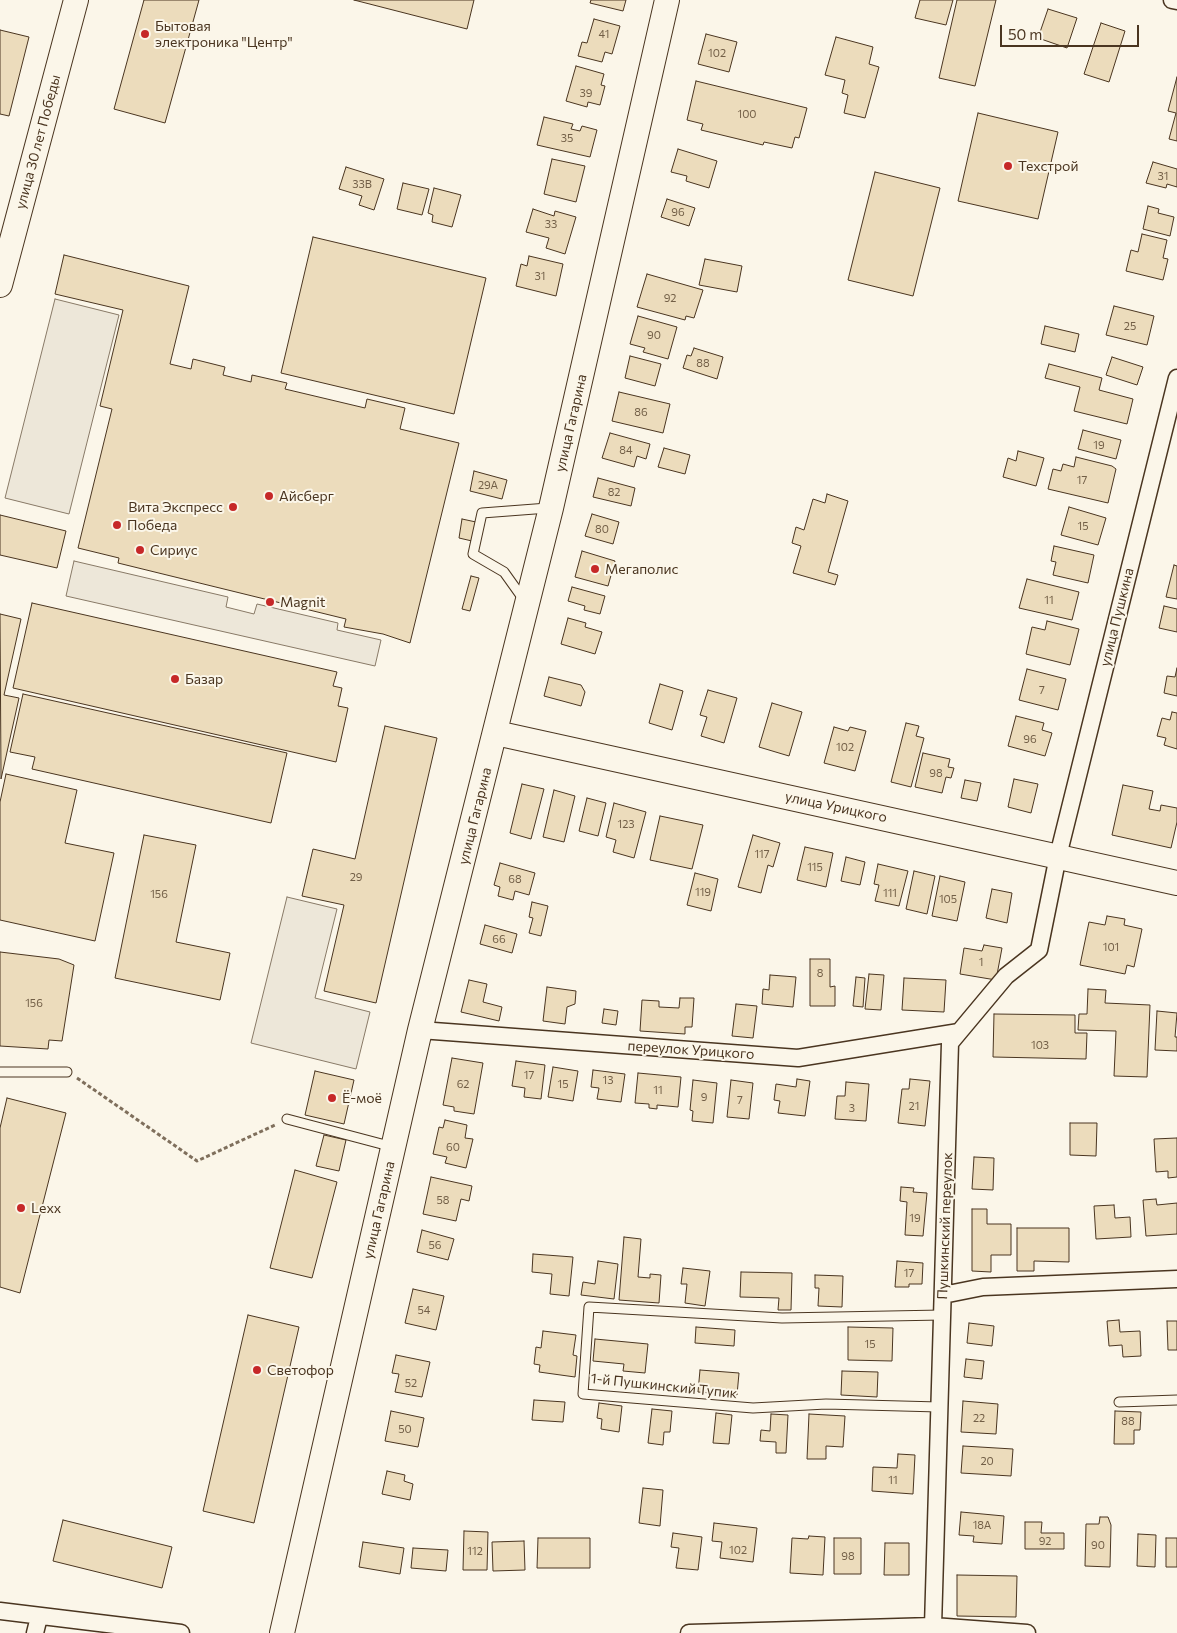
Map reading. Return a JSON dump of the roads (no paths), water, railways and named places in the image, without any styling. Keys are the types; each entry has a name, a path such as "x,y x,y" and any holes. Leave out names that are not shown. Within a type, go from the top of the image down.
{"street":[{"name":"улица 30 лет Победы","path":"0,285 76,0"},
{"name":"улица Гагарина","path":"282,1633 420,1030 551,508 667,0"},
{"path":"1172,0 1177,1"},
{"name":"улица Пушкина","path":"1058,856 1177,378"},
{"name":"улица Урицкого","path":"496,733 1177,883"},
{"name":"Пушкинский переулок","path":"932,1630 950,1042 1006,976 1039,950 1058,856"},
{"name":"переулок Урицкого","path":"420,1030 798,1058 959,1032"},
{"path":"943,1295 983,1287 1177,1279"},
{"path":"0,1611 181,1633"},
{"path":"35,1633 40,1616"},
{"path":"689,1633 932,1630 1027,1633"}],"lane":[{"path":"527,603 504,572 473,554 482,513 551,508"},
{"path":"0,1072 67,1072"},
{"path":"287,1119 393,1148"},
{"name":"1-й Пушкинский Тупик","path":"939,1407 826,1404 753,1408 583,1394 589,1307 782,1318 942,1315"},
{"path":"1119,1402 1177,1400"}],"place":[{"name":"Бытовая электроника \"Центр\"","path":"145,34"},
{"name":"Техстрой","path":"1008,166"},
{"name":"Айсберг","path":"269,496"},
{"name":"Вита Экспресс","path":"233,507"},
{"name":"Победа","path":"117,525"},
{"name":"Сириус","path":"140,550"},
{"name":"Мегаполис","path":"595,569"},
{"name":"Magnit","path":"270,602"},
{"name":"Базар","path":"175,679"},
{"name":"Ё-моё","path":"332,1098"},
{"name":"Lexx","path":"21,1208"},
{"name":"Светофор","path":"257,1370"}]}
